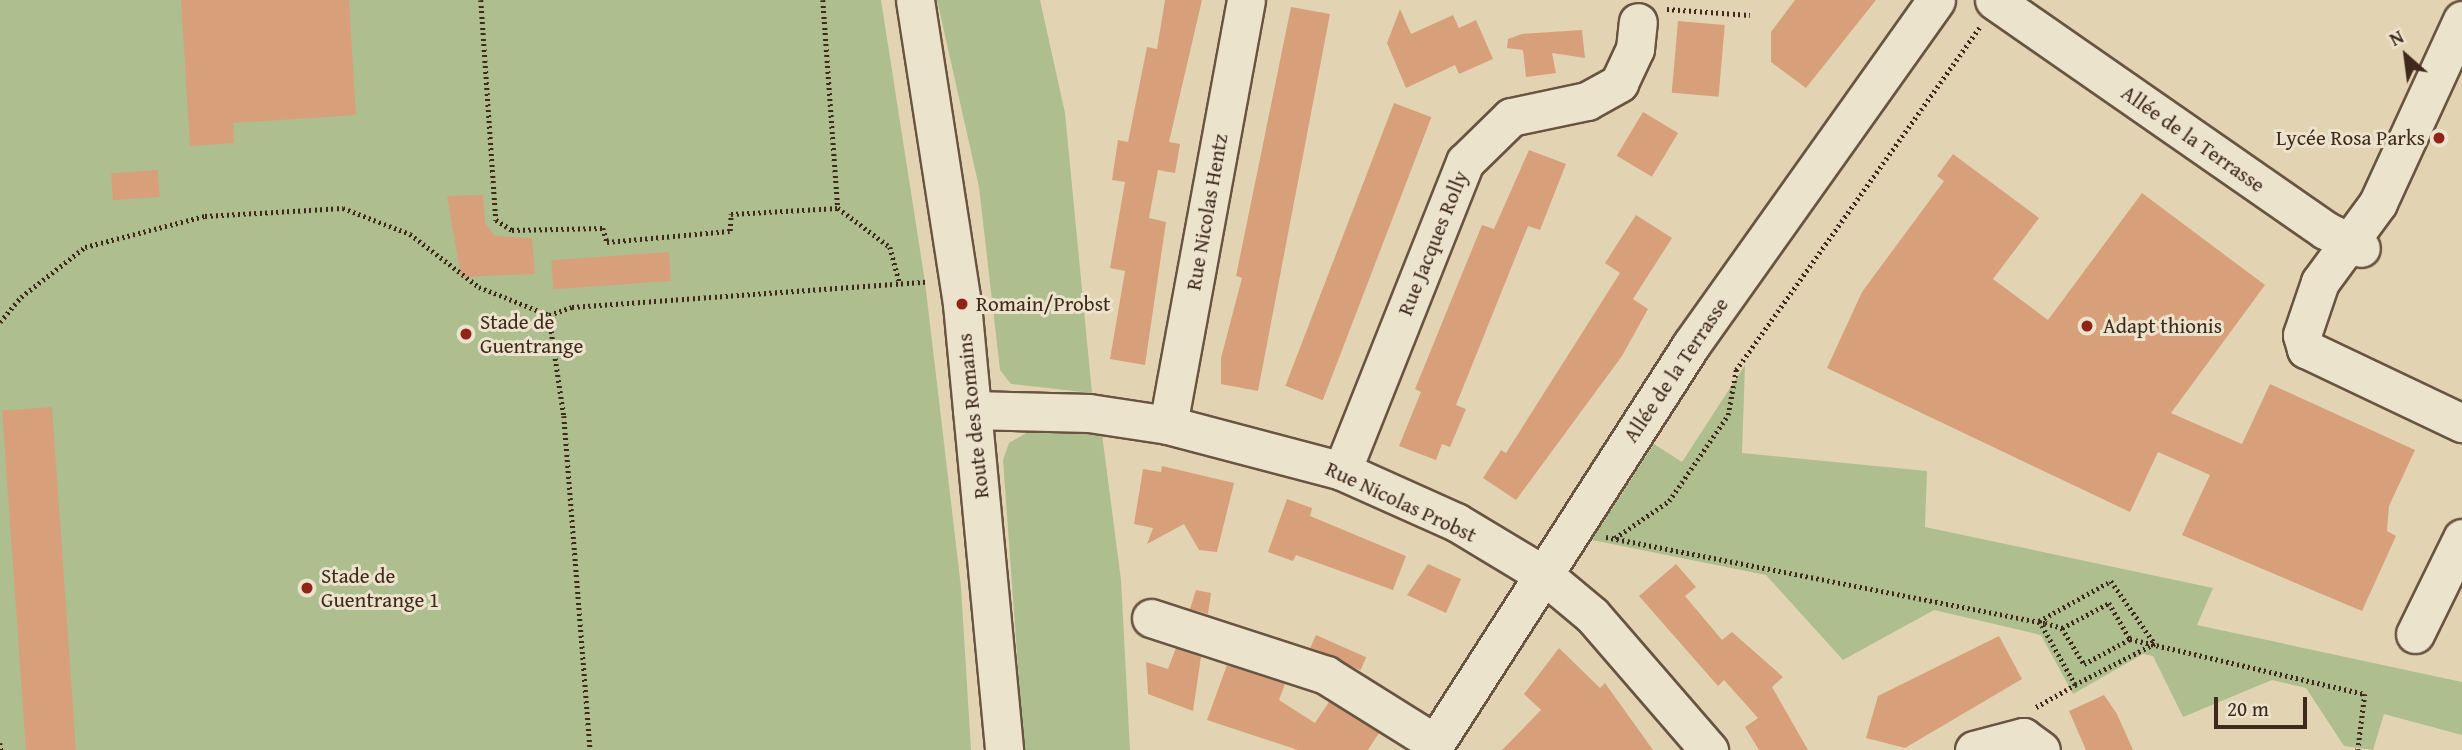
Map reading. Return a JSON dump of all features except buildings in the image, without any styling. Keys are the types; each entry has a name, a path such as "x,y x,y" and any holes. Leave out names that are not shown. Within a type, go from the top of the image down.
{"street":[{"name":"Route des Romains","path":"915,0 945,181 972,410 1004,750"},
{"name":"Rue Nicolas Hentz","path":"1168,425 1246,0"},
{"name":"Allée de la Terrasse","path":"1433,747 1691,345 1936,0"},
{"name":"Allée de la Terrasse","path":"1998,3 2354,244"},
{"name":"Rue Jacques Rolly","path":"1342,471 1465,162 1511,117 1587,101 1619,83 1650,15"},
{"path":"2462,20 2378,203 2354,244 2320,282 2302,335 2306,349 2462,422"},
{"name":"Rue Nicolas Probst","path":"972,410 1089,413 1168,425 1342,471 1456,523 1544,575 1592,615 1709,750"},
{"path":"2415,634 2462,538"},
{"path":"1151,618 1325,675 1433,747"},
{"path":"1974,750 1990,741 2023,737 2041,750"}],"path":[{"path":"481,0 496,220 512,230 603,228 607,242 730,231 731,214 838,208 890,247 900,284"},
{"path":"823,0 838,208"},
{"path":"1615,539 1669,501 1728,415 1736,370 1998,3"},
{"path":"1650,15 1750,15"},
{"path":"0,321 20,297 85,247 205,216 343,208 410,234 479,287 549,315 572,307 931,281"},
{"path":"549,315 564,416 590,750"},
{"path":"1592,533 2039,621 2062,628 2084,663 2130,639 2365,694 2358,750"},
{"path":"2039,621 2111,581 2155,644"},
{"path":"2062,628 2109,603 2130,639"},
{"path":"2039,621 2075,685 2155,644"},
{"path":"0,743 1,750"}],"green space":[{"name":"Stade de Guentrange","path":"0,0 881,0 925,282 961,587 971,750 0,750"},
{"path":"937,0 1040,0 1065,113 1092,393 1011,384 1000,370 979,187"},
{"path":"1745,365 1742,453 1927,471 1925,527 2213,588 2197,625 2462,682 2462,735 2384,714 2373,750 2344,746 2306,688 2272,680 2183,717 2153,656 2143,654 2073,694 2041,635 1934,610 1843,660 1766,575 1592,540 1654,444 1682,462"},
{"path":"1028,432 1102,434 1121,580 1130,750 1024,750 1003,460 1009,443"}],"place":[{"name":"Lycée Rosa Parks","path":"2439,138"},
{"name":"Romain/Probst","path":"962,304"},
{"name":"Adapt thionis","path":"2087,326"},
{"name":"Stade de Guentrange","path":"466,334"},
{"name":"Stade de Guentrange 1","path":"307,588"}]}
